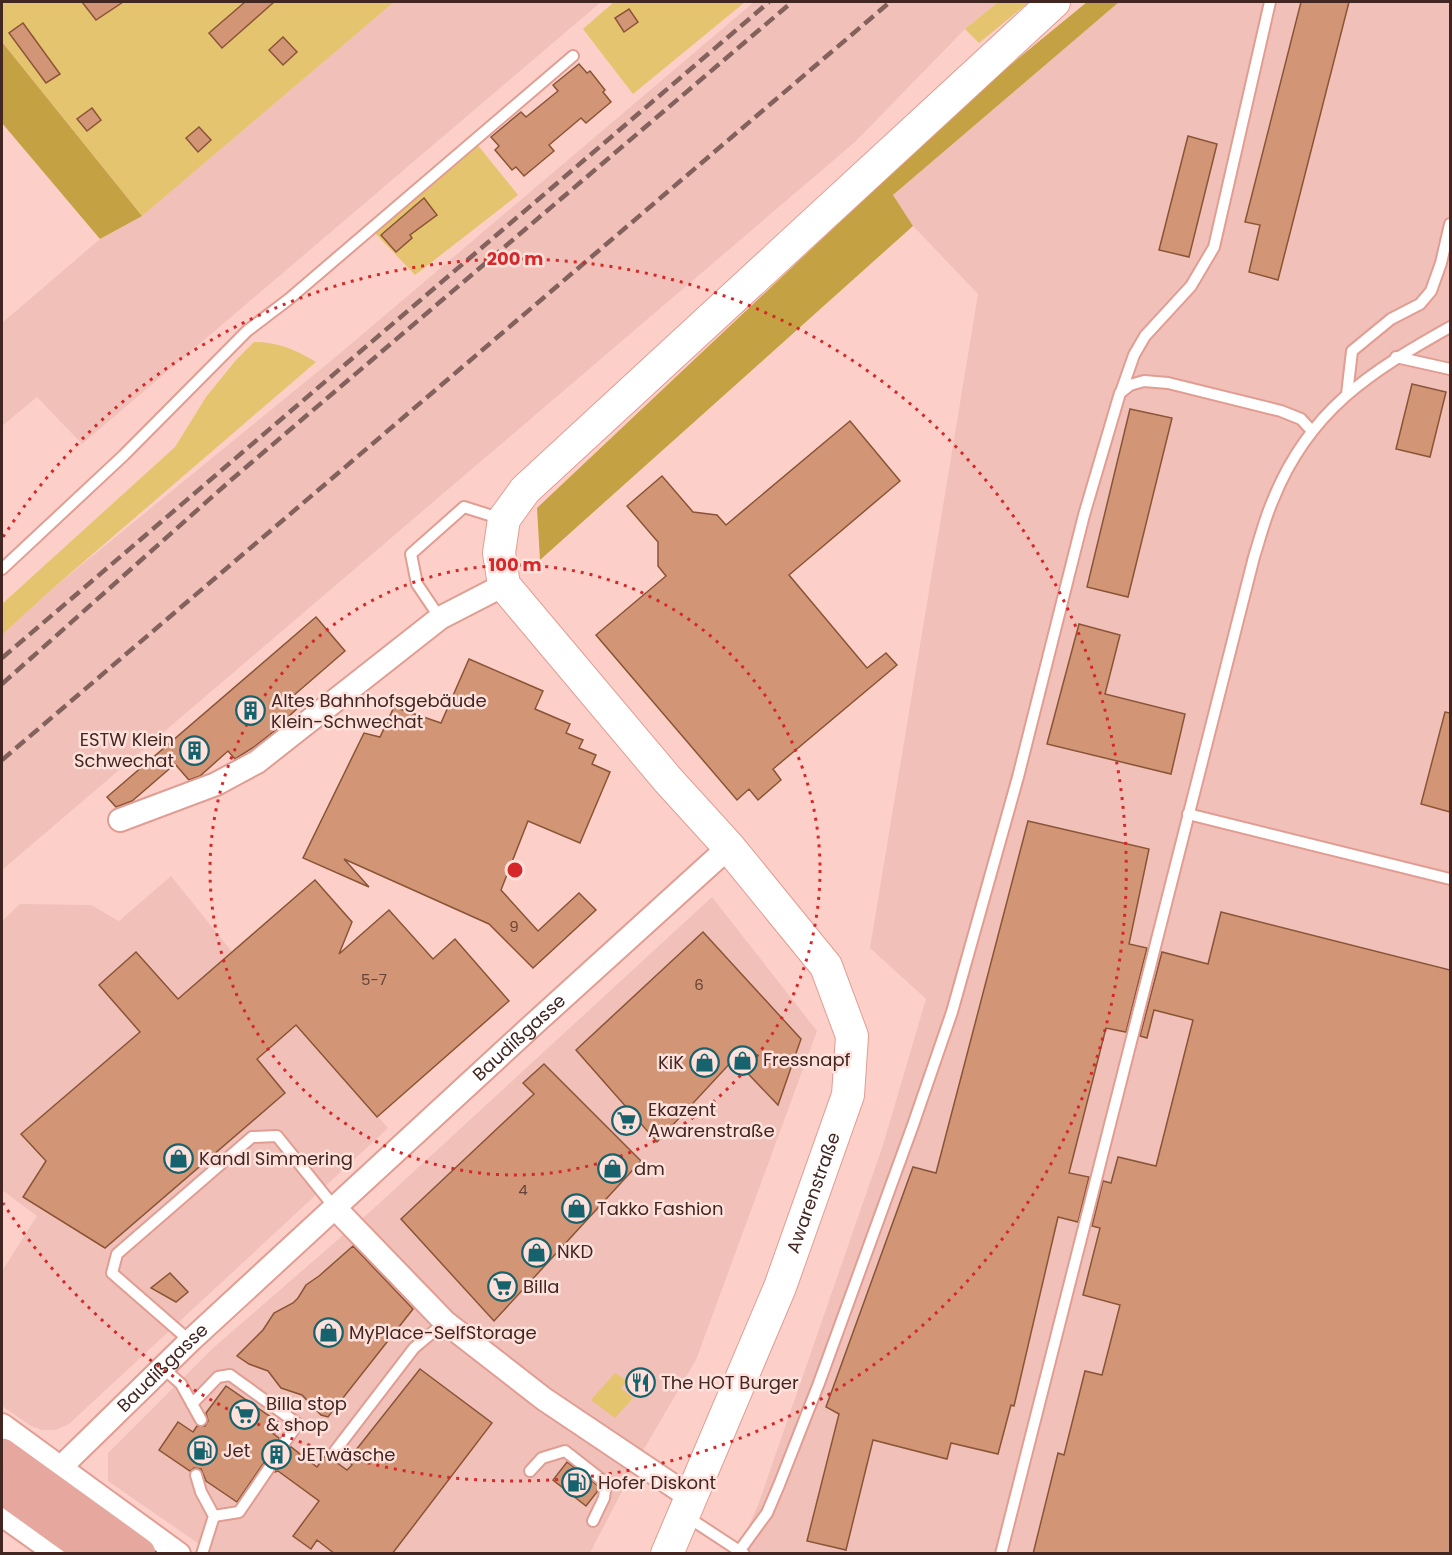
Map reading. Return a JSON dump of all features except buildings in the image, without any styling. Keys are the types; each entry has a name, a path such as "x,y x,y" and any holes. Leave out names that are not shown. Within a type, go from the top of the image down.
{"main road":[{"path":"2,1455 116,1547"},
{"path":"2,1487 116,1547"}],"street":[{"path":"729,847 680,795 504,585 500,553 504,519 525,490 1054,2"},
{"path":"120,820 216,784 257,762 440,618 504,585"},
{"name":"Baudißgasse","path":"60,1467 190,1341 534,1023 729,847"},
{"name":"Awarenstraße","path":"667,1554 784,1277 848,1095 852,1036 826,966 729,847"},
{"path":"335,1208 445,1322 687,1506"},
{"path":"2,1425 179,1554"},
{"path":"2,1515 57,1554"}],"lane":[{"path":"687,1506 745,1553 783,1475 819,1383 913,1125 951,1012 1018,777 1084,515 1120,393 1134,355 1145,336 1191,286 1214,247 1270,2"},
{"path":"2,569 124,455 247,331 290,299 573,56"},
{"path":"1347,394 1352,351 1391,320 1420,304 1431,291 1441,263 1450,224"},
{"path":"1001,1554 1254,557 1273,499 1289,466 1311,430 1326,412 1396,357 1450,327"},
{"path":"1396,357 1450,369"},
{"path":"1120,393 1130,385 1144,381 1168,384 1281,411 1301,419 1311,430"},
{"path":"440,618 417,584 411,554 464,507 504,519"},
{"path":"1188,814 1450,879"},
{"path":"190,1341 112,1273 117,1254 252,1137 277,1136 335,1208"},
{"path":"335,1451 414,1348 445,1322"},
{"path":"162,1367 181,1384 201,1420"},
{"path":"192,1404 218,1377 230,1375 298,1424 285,1442"},
{"path":"530,1471 542,1458 565,1451 606,1483 604,1498 593,1521"},
{"path":"214,1516 239,1512 269,1468"},
{"path":"196,1474 201,1492 214,1516 202,1554"}],"shaded area":[{"path":"2,2 394,2 142,216 2,42"},
{"path":"394,2 601,2 82,444 37,397 2,426 2,323 100,239 142,216"},
{"path":"614,2 745,2 633,94 583,29"},
{"path":"754,2 998,2 965,29 855,142 2,870 2,635 52,589 338,355"},
{"path":"998,2 1029,2 979,43 965,29"},
{"path":"1087,2 1119,2 893,195 913,226 540,560 537,508 981,89"},
{"path":"1119,2 1450,2 1450,1553 736,1554 758,1505 883,1145 926,999 870,948 978,294 913,226 893,195"},
{"path":"2,42 142,216 100,239 2,123"},
{"path":"476,143 518,195 415,275 375,233"},
{"path":"254,342 271,343 287,348 316,362 52,589 2,635 2,604 175,447 206,397"},
{"name":"Kandl Simmering","path":"171,876 233,953 388,1128 69,1424 56,1430 42,1430 31,1426 2,1406 2,1271 37,1216 2,1190 2,921 20,904 91,905 119,921"},
{"path":"712,897 817,1031 696,1360 644,1449 590,1553 212,1553 108,1481 108,1453 212,1349 372,1210"},
{"path":"615,1373 627,1381 621,1388 633,1398 615,1418 591,1400"}],"railway":[{"path":"2,658 769,2"},
{"path":"2,684 231,480 792,2"},
{"path":"2,760 890,2"}],"place":[{"name":"Altes Bahnhofsgebäude Klein-Schwechat","path":"250,711"},
{"name":"ESTW Klein Schwechat","path":"195,750"},
{"name":"Fressnapf","path":"742,1060"},
{"name":"KiK","path":"705,1063"},
{"name":"Ekazent Awarenstraße","path":"627,1120"},
{"name":"Kandl Simmering","path":"178,1159"},
{"name":"dm","path":"613,1169"},
{"name":"Takko Fashion","path":"576,1209"},
{"name":"NKD","path":"536,1252"},
{"name":"Billa","path":"502,1287"},
{"name":"MyPlace-SelfStorage","path":"328,1333"},
{"name":"The HOT Burger","path":"640,1383"},
{"name":"Billa stop & shop","path":"245,1414"},
{"name":"Jet","path":"202,1451"},
{"name":"JETwäsche","path":"276,1455"},
{"name":"Hofer Diskont","path":"577,1483"}]}
